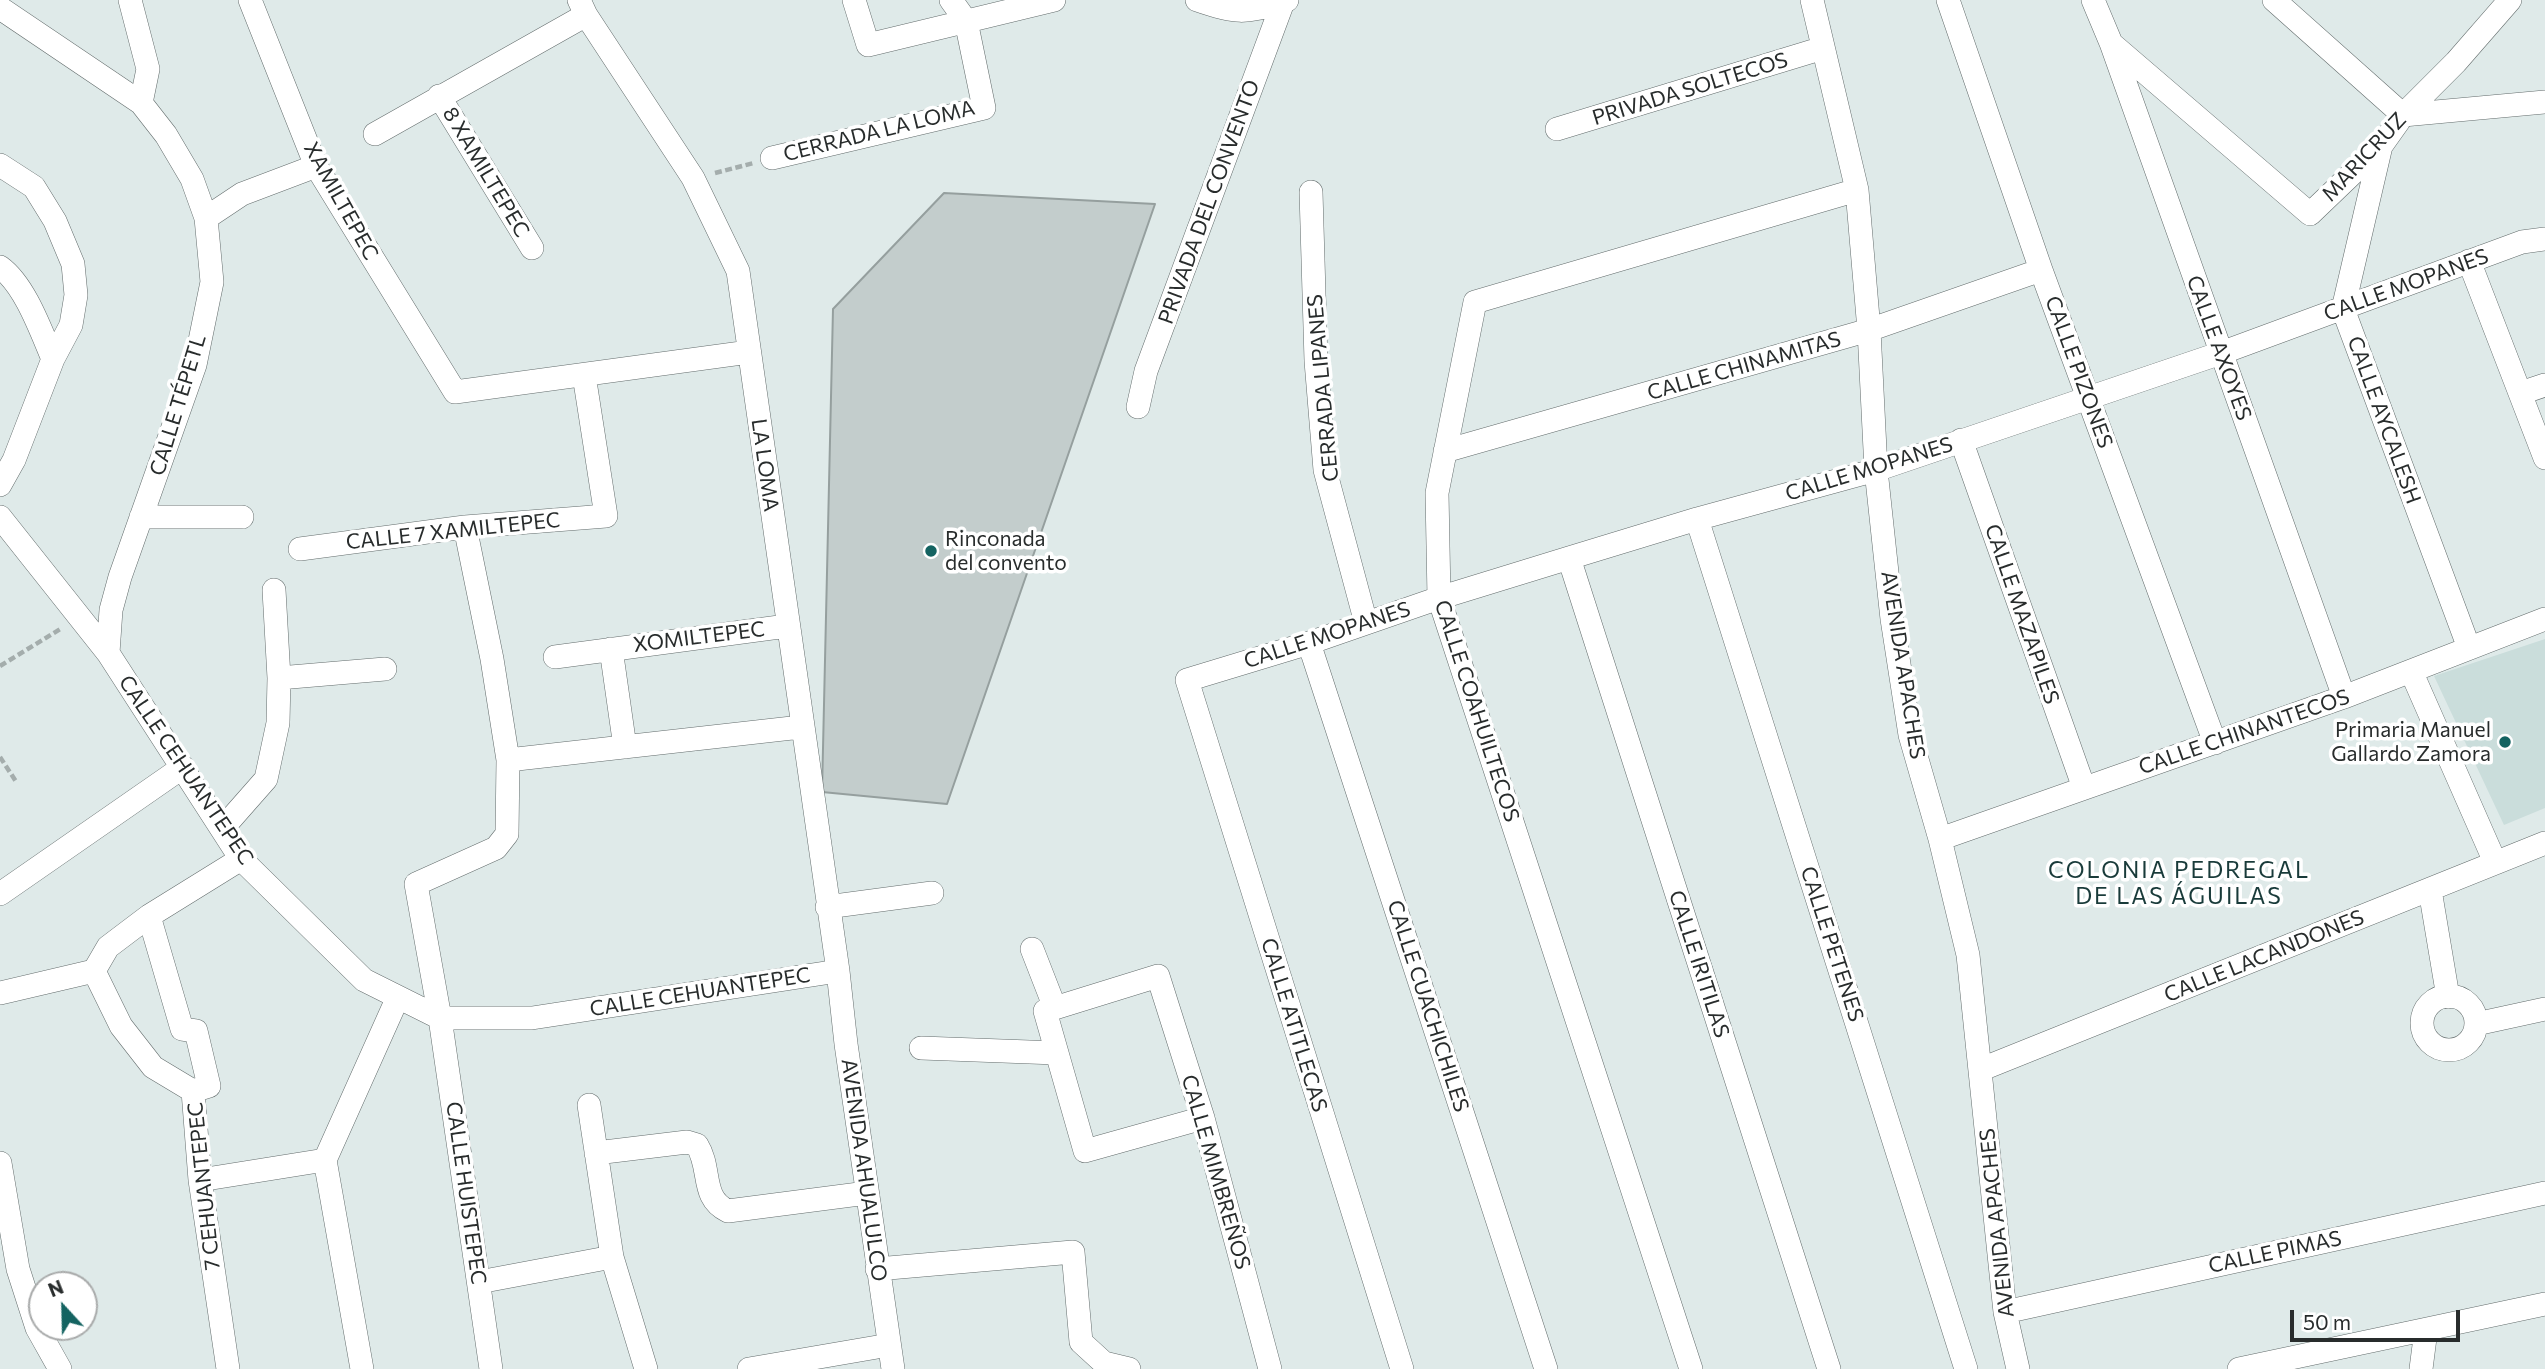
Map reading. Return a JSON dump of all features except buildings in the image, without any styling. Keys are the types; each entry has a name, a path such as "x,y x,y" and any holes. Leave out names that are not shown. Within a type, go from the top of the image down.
{"street":[{"path":"130,0 148,69 141,103"},
{"name":"XAMILTEPEC","path":"250,0 316,166 455,392 584,374"},
{"path":"854,0 868,45 1054,0"},
{"path":"951,0 966,21"},
{"path":"1198,0 1229,11 1253,10 1285,1"},
{"name":"AVENIDA APACHES","path":"1812,0 1857,190 1869,330 1876,470 1892,619 1910,736 1940,839 1968,955 1982,1069 2005,1312 2018,1369"},
{"name":"CALLE PIZONES","path":"1948,0 2041,270 2215,743"},
{"name":"CALLE AXOYES","path":"2093,0 2111,43 2344,697"},
{"path":"2274,0 2403,115 2545,102"},
{"name":"PRIVADA DEL CONVENTO","path":"1138,407 1146,371 1285,1"},
{"name":"MARICRUZ","path":"2111,43 2310,214 2381,146 2403,115 2456,62 2500,4"},
{"path":"375,134 582,7"},
{"name":"LA LOMA","path":"582,7 693,178 738,271 838,971"},
{"name":"CALLE TÉPETL","path":"0,8 141,103 166,135 192,178 205,218 212,282 195,365 111,610 108,653"},
{"name":"CERRADA LA LOMA","path":"772,158 984,108 966,21"},
{"name":"PRIVADA SOLTECOS","path":"1557,130 1824,48"},
{"name":"8 XAMILTEPEC","path":"439,96 532,248"},
{"name":"CALLE AYCALESH","path":"2381,146 2343,309 2469,648"},
{"path":"0,165 34,187 55,220 73,264 76,295 71,326 53,359 13,460 0,485"},
{"path":"205,218 242,194 316,166"},
{"name":"CALLE COAHUILTECOS","path":"1691,1369 1439,598 1437,493 1475,302 1857,190"},
{"name":"CERRADA LIPANES","path":"1311,191 1317,361 1325,470 1366,623"},
{"name":"CALLE MOPANES","path":"1187,680 1569,558 1697,519 1876,470 2221,353 2522,242 2545,239"},
{"path":"2469,261 2545,458"},
{"path":"0,267 6,271 29,305 53,359"},
{"name":"CALLE CHINAMITAS","path":"1445,452 1869,330 2041,270"},
{"path":"584,374 749,352"},
{"name":"CALLE 7 XAMILTEPEC","path":"300,549 466,527 606,516 584,374"},
{"path":"2521,393 2545,385"},
{"name":"CALLE MAZAPILES","path":"1961,440 2084,788"},
{"name":"CALLE CEHUANTEPEC","path":"0,517 108,653 241,859 364,980 440,1018 533,1018 838,971"},
{"path":"142,517 242,517"},
{"name":"CALLE PETENES","path":"1697,519 1966,1369"},
{"path":"466,527 492,659 508,760 802,727"},
{"name":"CALLE IRITILAS","path":"1569,558 1829,1369"},
{"path":"222,829 266,779 278,723 279,678 274,590"},
{"name":"CALLE CHINANTECOS","path":"1940,839 2344,697 2545,619"},
{"name":"XOMILTEPEC","path":"555,657 787,626"},
{"name":"CALLE CUACHICHILES","path":"1309,643 1546,1369"},
{"name":"XOMILTEPEC","path":"611,649 625,747"},
{"path":"279,678 385,668"},
{"path":"2411,671 2495,862"},
{"name":"CALLE ATITLECAS","path":"1187,680 1402,1369"},
{"name":"CALLE HUISTEPEC","path":"491,1369 440,1018 416,884 496,848 507,834 508,760"},
{"path":"0,894 183,767"},
{"name":"CALLE LACANDONES","path":"1982,1069 2545,843"},
{"path":"0,993 94,971 108,947 149,916 241,859"},
{"path":"2430,890 2448,997"},
{"path":"827,907 932,893"},
{"path":"149,916 183,1029 196,1031 209,1086 194,1091"},
{"path":"1032,949 1055,1008 1045,1011 1085,1151 1203,1118"},
{"name":"7 CEHUANTEPEC","path":"94,971 121,1027 153,1067 194,1091 200,1180 228,1369"},
{"name":"AVENIDA AHUALULCO","path":"838,971 877,1269 893,1369"},
{"name":"CALLE MIMBREÑOS","path":"1055,1008 1158,976 1203,1118 1270,1369"},
{"path":"362,1369 325,1160 398,997"},
{"path":"2448,997 2468,1004 2476,1024 2472,1037 2459,1048 2441,1049 2427,1039 2423,1031 2424,1013 2435,1000 2448,997"},
{"path":"2476,1024 2545,1009"},
{"path":"921,1048 1057,1053"},
{"path":"589,1105 612,1257 646,1369"},
{"path":"596,1153 687,1142 697,1145 702,1153 710,1194 716,1205 728,1211 867,1193"},
{"path":"200,1180 325,1160"},
{"path":"0,1163 18,1269 37,1328 60,1369"},
{"name":"CALLE PIMAS","path":"2005,1312 2545,1193"},
{"path":"877,1269 1073,1252 1081,1342 1104,1363 1129,1369"},
{"path":"479,1282 612,1257"},
{"path":"2250,1368 2545,1304"},
{"path":"2421,1369 2426,1330"},
{"path":"749,1369 889,1345"}],"path":[{"name":"CERRADA LA LOMA","path":"693,178 772,158"},
{"path":"0,666 78,618"},
{"path":"0,757 17,783"}],"shaded area":[{"name":"Primaria Manuel Gallardo Zamora","path":"2545,639 2545,808 2504,825 2434,676"}],"place":[{"name":"Rinconada del convento","path":"931,551"},
{"name":"Primaria Manuel Gallardo Zamora","path":"2505,742"}],"district":[{"name":"COLONIA PEDREGAL DE LAS ÁGUILAS","path":"2179,883"}]}
